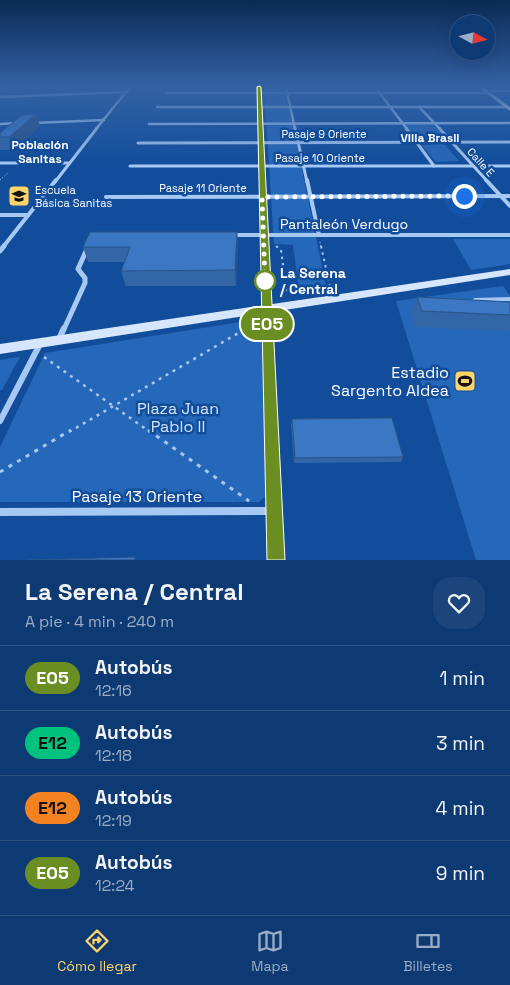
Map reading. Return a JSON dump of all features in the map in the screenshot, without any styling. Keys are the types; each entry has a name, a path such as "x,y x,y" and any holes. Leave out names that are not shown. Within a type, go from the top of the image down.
{"main road":[{"path":"0,349 38,347 58,340 266,312 509,274"}],"street":[{"path":"0,251 110,113"},
{"path":"260,113 266,312 269,511 276,560"},
{"path":"291,113 319,235"},
{"path":"395,113 434,166"},
{"name":"Calle E","path":"425,113 510,206"},
{"path":"30,123 104,120"},
{"path":"0,124 20,123"},
{"path":"149,124 510,123"},
{"name":"Pasaje 9 Oriente","path":"138,143 510,142"},
{"path":"0,163 70,164"},
{"name":"Pasaje 10 Oriente","path":"130,166 510,166"},
{"name":"Pasaje 11 Oriente","path":"106,197 510,196"},
{"path":"0,215 28,215"},
{"name":"Pantaleón Verdugo","path":"224,235 510,235"},
{"path":"58,340 85,283 85,278 78,272 78,266 91,242"},
{"path":"0,421 38,347"},
{"name":"Pasaje 13 Oriente","path":"0,512 269,511"}],"lane":[{"path":"472,300 510,299"}],"path":[{"path":"319,235 332,293"},
{"path":"0,472 113,406 266,312"},
{"path":"38,347 113,406 269,511"}],"green space":[{"path":"266,113 290,113 326,286 299,289 293,245 274,244"},
{"path":"406,125 433,125 448,140 418,140"},
{"path":"444,144 459,161 436,162 422,145"},
{"path":"453,239 510,239 510,264 471,270"},
{"name":"Estadio Sargento Aldea","path":"503,286 510,296 510,560 476,560 396,301"},
{"name":"Plaza Juan Pablo II","path":"253,320 261,325 267,495 259,502 0,502 0,447 45,353"},
{"path":"20,357 2,390 0,390 0,360"}],"building":[{"path":"36,114 9,137 0,137 0,133 22,115"},
{"path":"90,232 237,232 235,270 121,271 130,247 83,247"},
{"path":"417,297 510,302 510,315 422,311"},
{"path":"392,418 403,457 295,458 292,419"},
{"path":"135,557 135,560 27,560"}],"bus line":[{"name":"E05","path":"260,113 276,560"}],"place":[{"name":"Escuela Básica Sanitas","path":"19,196"},
{"name":"La Serena / Central","path":"265,281"},
{"name":"Estadio Sargento Aldea","path":"465,381"}],"district":[{"name":"Villa Brasil","path":"430,138"},
{"name":"Población Sanitas","path":"40,152"}],"route":[{"path":"265,281 262,197 464,196"}]}
